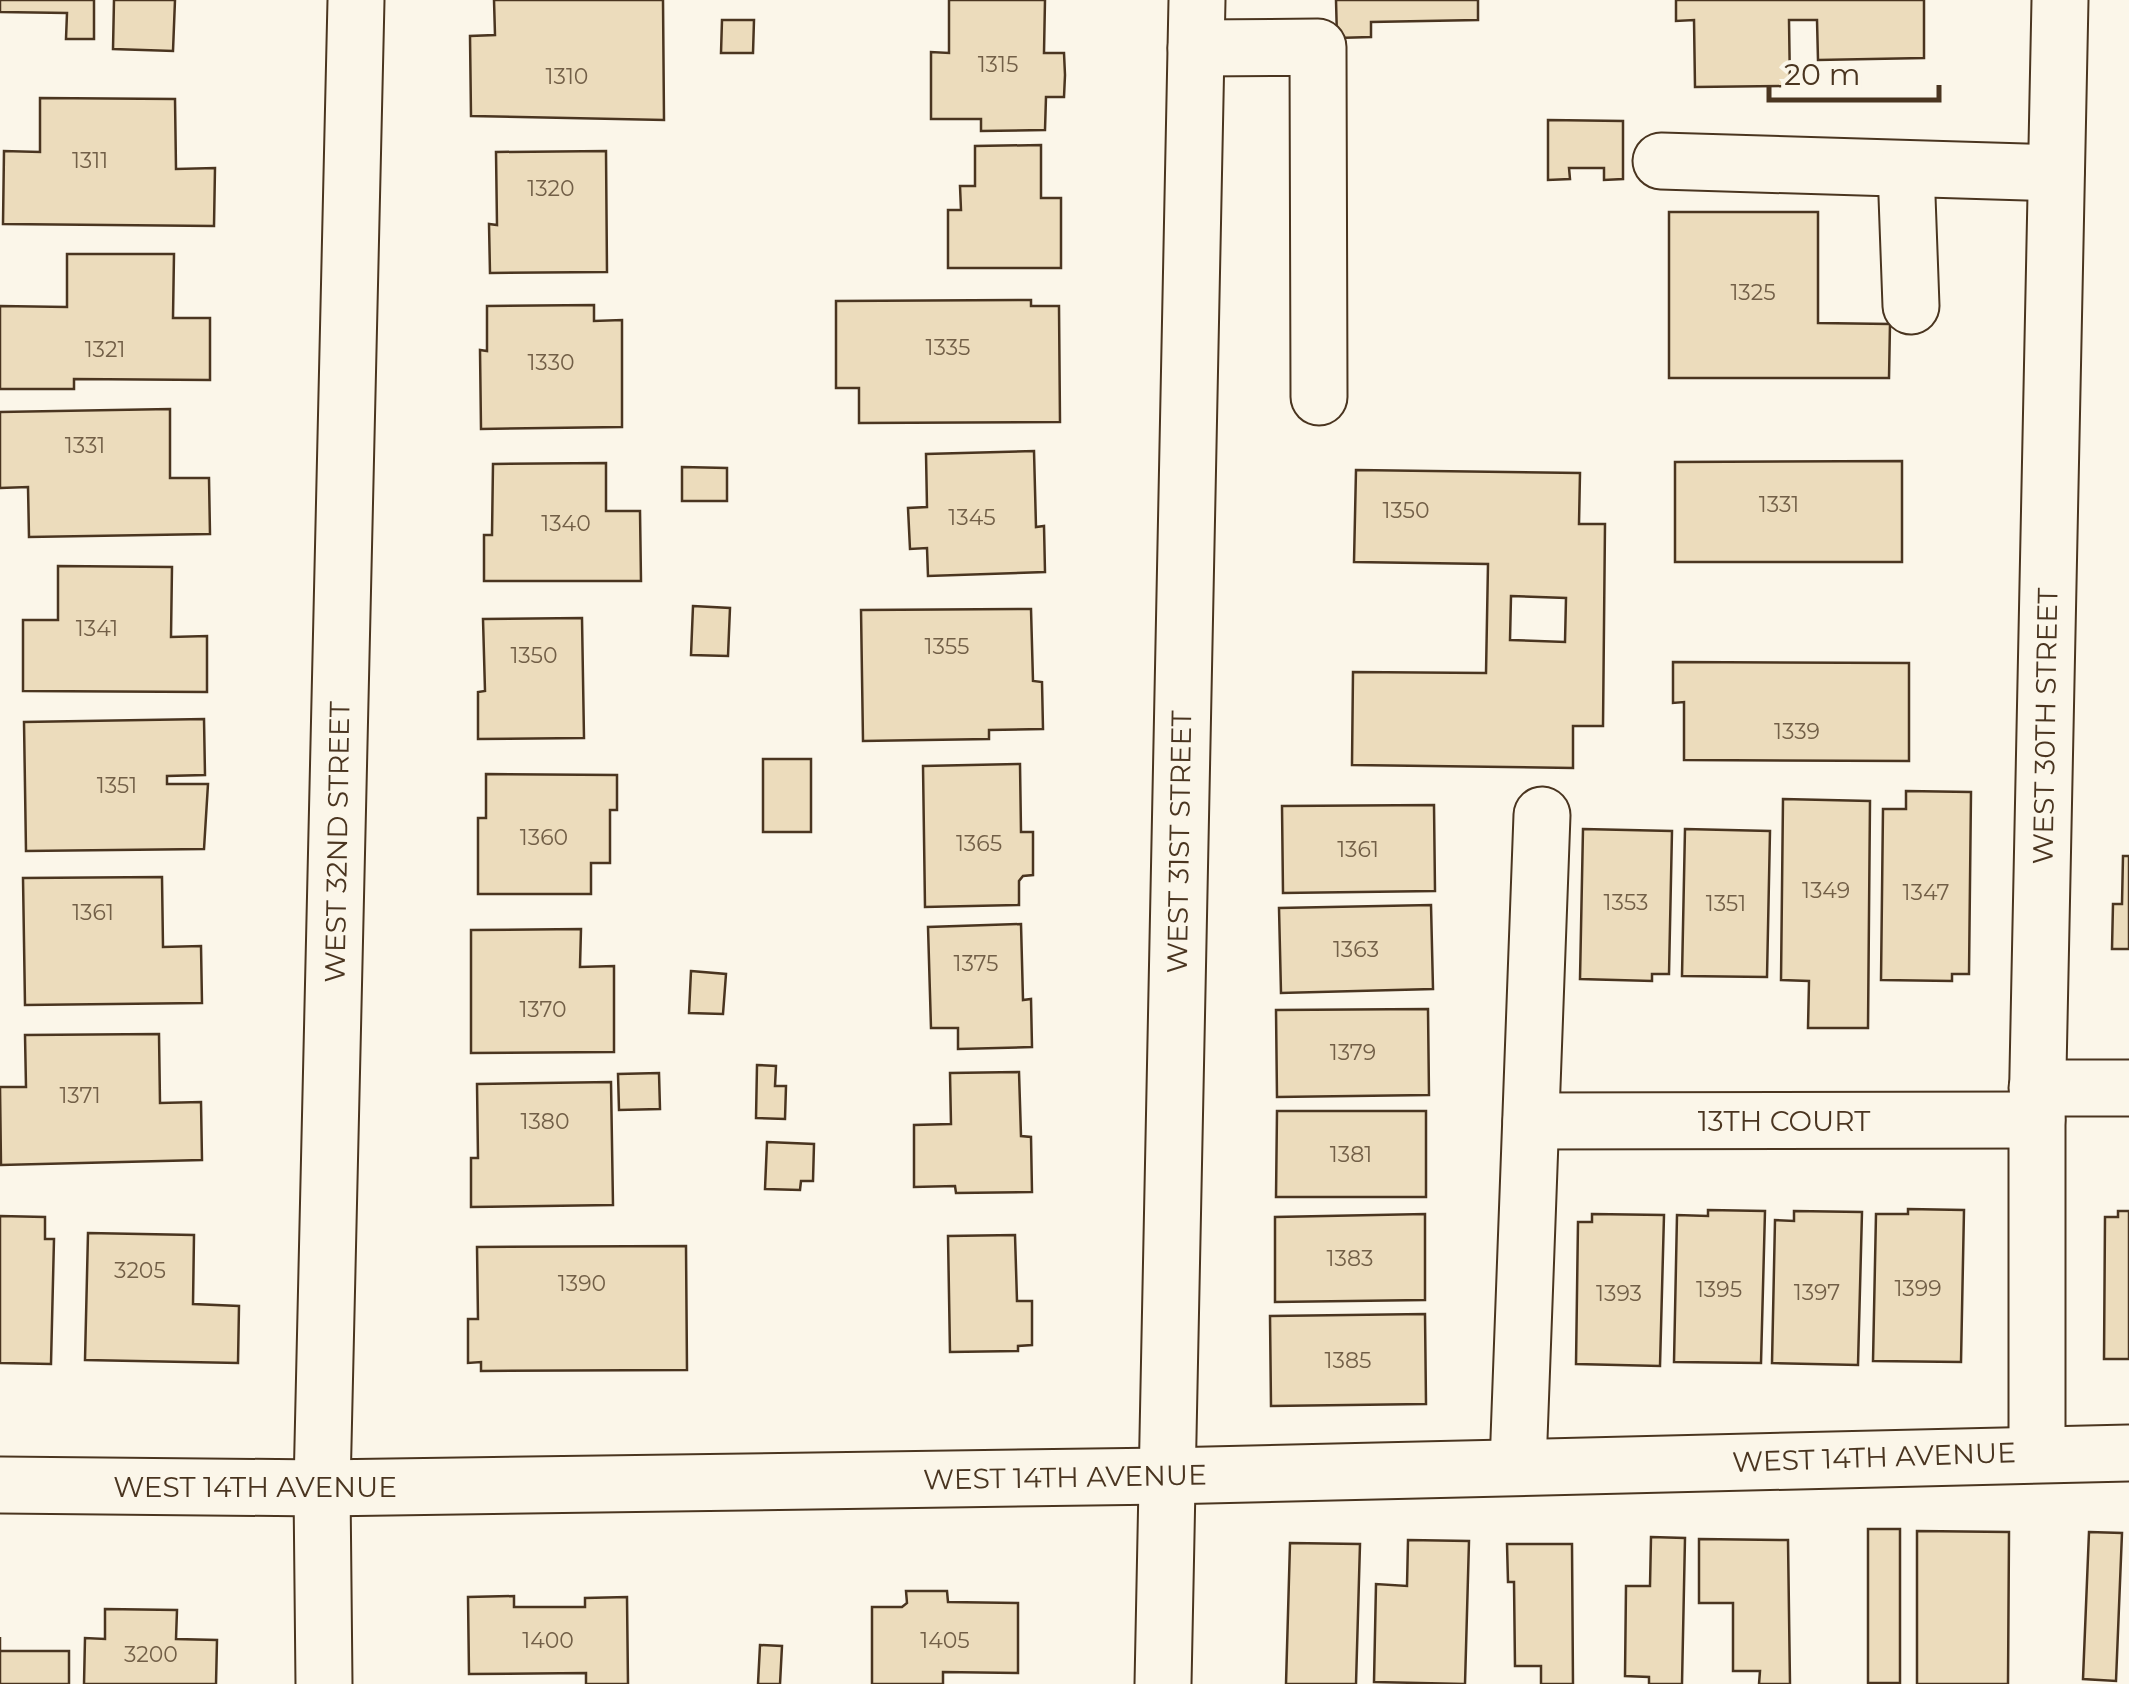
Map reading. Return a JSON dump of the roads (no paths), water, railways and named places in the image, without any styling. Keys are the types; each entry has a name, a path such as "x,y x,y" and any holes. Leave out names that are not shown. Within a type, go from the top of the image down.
{"street":[{"name":"WEST 32ND STREET","path":"324,1684 322,1488 356,0"},
{"name":"WEST 30TH STREET","path":"2036,1452 2037,1104 2060,0"},
{"path":"1197,24 1318,47 1319,396"},
{"name":"WEST 31ST STREET","path":"1164,1684 1165,1476 1197,24"},
{"path":"1660,161 2056,173"},
{"path":"1906,169 1910,306"},
{"path":"1518,1466 1542,815"},
{"name":"13TH COURT","path":"1531,1122 2037,1104 2129,1088"},
{"name":"WEST 14TH AVENUE","path":"0,1485 322,1488 1165,1476 2036,1452 2129,1453"}]}
